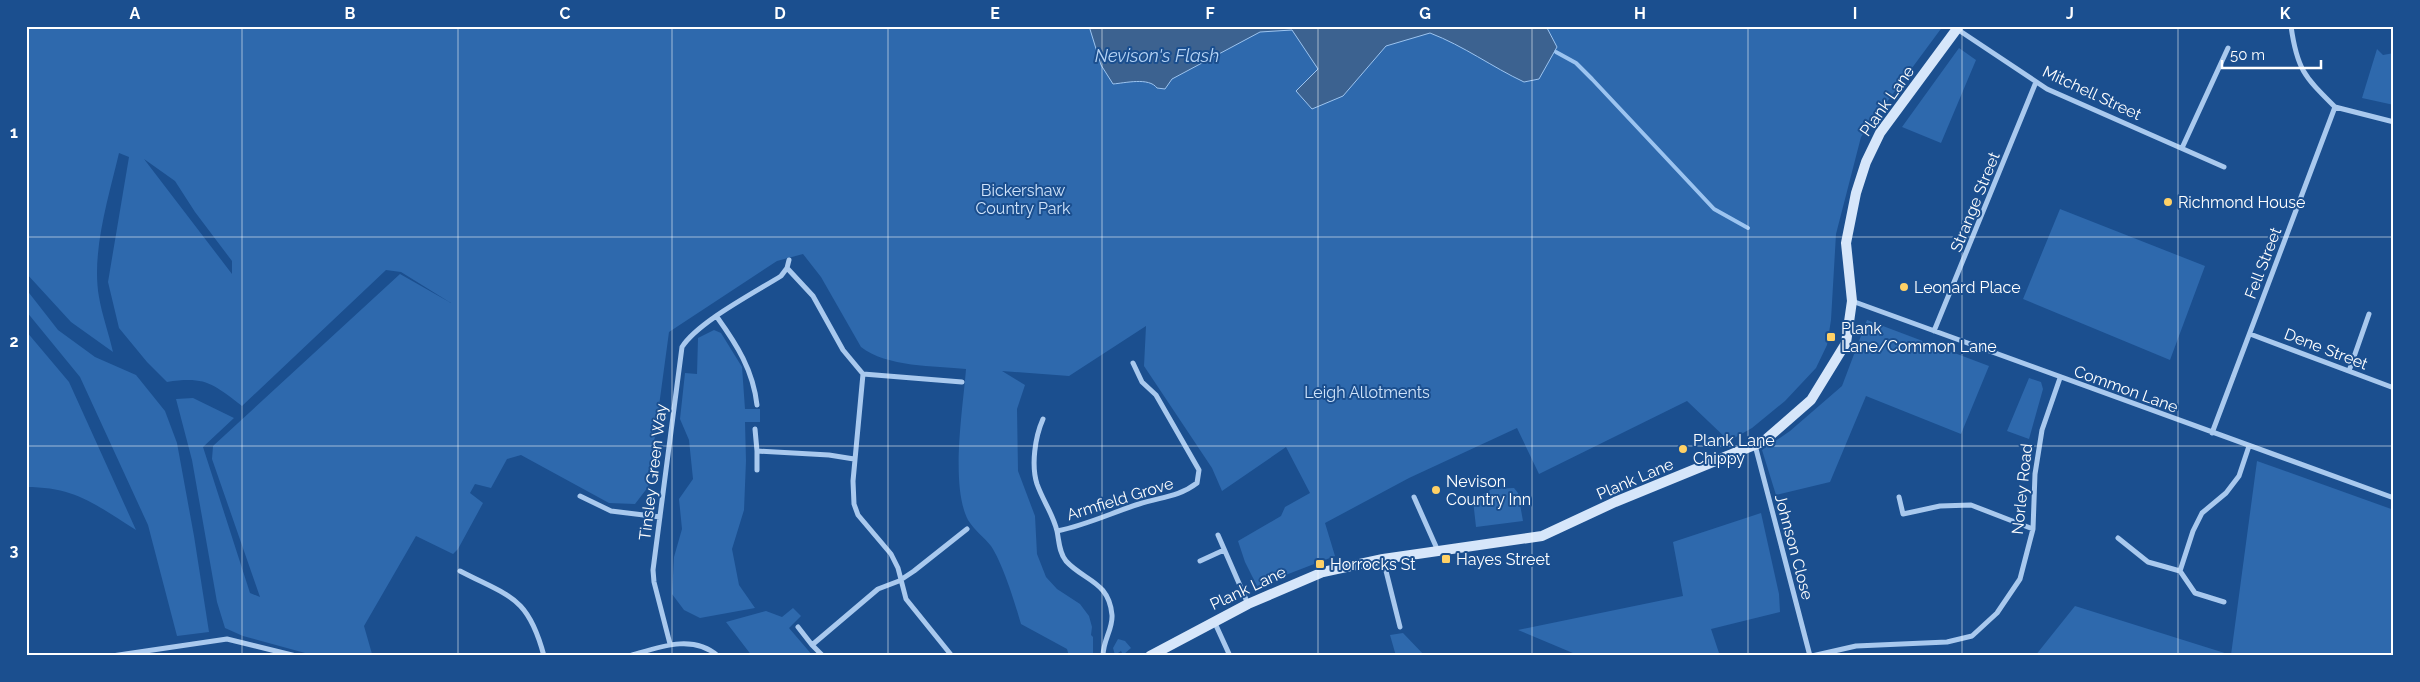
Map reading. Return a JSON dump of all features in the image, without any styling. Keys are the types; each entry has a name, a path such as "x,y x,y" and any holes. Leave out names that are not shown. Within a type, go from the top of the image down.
{"street":[{"path":"2291,26 2295,53 2307,79 2335,107 2394,122"},
{"name":"Mitchell Street","path":"1958,27 2047,89 2224,167"},
{"name":"Plank Lane","path":"1150,656 1248,604 1323,572 1383,559 1548,534 1615,502 1764,441 1811,400 1846,343 1852,301 1846,243 1856,193 1866,162 1880,133 1958,27"},
{"path":"2182,148 2228,48"},
{"name":"Strange Street","path":"1934,331 2036,82"},
{"name":"Fell Street","path":"2212,433 2335,107"},
{"path":"789,260 787,268 813,296 843,350 862,374 854,458 854,504 858,515 891,554 898,568 899,580 906,598 952,656"},
{"name":"Tinsley Green Way","path":"670,644 654,582 660,517 682,347 688,337 781,276 787,268"},
{"name":"Common Lane","path":"1852,301 2394,498"},
{"path":"2350,371 2369,314"},
{"path":"717,317 742,352 755,385 757,405"},
{"name":"Dene Street","path":"2250,334 2394,388"},
{"name":"Armfield Grove","path":"1058,531 1087,525 1142,503 1185,492 1198,483 1199,470 1156,395 1142,382 1133,363"},
{"path":"862,374 962,382"},
{"name":"Norley Road","path":"1811,656 1856,646 1947,642 1972,636 1997,613 2020,579 2033,529 2035,474 2042,430 2060,378"},
{"name":"Armfield Grove","path":"1043,419 1039,429 1035,472 1037,483 1053,514 1058,531 1060,550 1065,560 1101,587 1109,600 1112,616 1110,631 1103,644 1103,656"},
{"path":"756,429 757,470"},
{"name":"Johnson Close","path":"1754,445 1811,656"},
{"path":"2180,570 2193,531 2202,513 2226,493 2239,476 2249,446"},
{"path":"757,451 854,458"},
{"path":"580,496 611,511 660,517"},
{"path":"1414,497 1438,552"},
{"path":"1899,497 1903,514 1940,506 1971,505 2033,529"},
{"path":"812,645 878,589 899,580 934,557 967,529"},
{"path":"1218,535 1248,604"},
{"path":"2118,538 2148,562 2180,570 2195,593 2224,602"},
{"path":"1200,561 1224,550"},
{"path":"1383,559 1400,627"},
{"path":"460,571 515,600 527,611 535,626 544,656"},
{"path":"1214,621 1230,656"},
{"path":"798,627 823,656"},
{"path":"112,656 227,639 296,656"},
{"path":"629,656 670,644 688,643 701,646 718,656"}],"green space":[{"name":"Bickershaw Country Park","path":"26,26 1943,26 1861,137 1836,234 1831,320 1827,345 1816,368 1785,401 1752,428 1729,441 1687,401 1539,474 1517,428 1409,478 1325,523 1335,556 1257,586 1245,562 1238,541 1281,516 1285,507 1310,493 1286,447 1222,491 1212,468 1144,366 1146,326 1069,376 1002,371 1025,385 1017,409 1018,471 1035,516 1037,554 1046,577 1057,589 1080,604 1089,616 1092,627 1091,635 1093,637 1093,656 1069,656 1067,649 1021,624 1000,563 991,546 968,520 963,505 959,467 966,369 897,362 871,354 861,347 821,277 803,254 777,261 669,332 648,487 635,504 609,503 521,455 507,459 491,488 475,484 470,493 483,503 458,549 453,554 416,536 364,626 372,654 375,656 316,656 243,636 225,628 217,602 192,460 176,399 193,398 234,418 203,447 250,593 260,597 212,459 213,446 400,274 451,303 401,272 386,270 242,406 216,387 200,381 180,380 167,382 147,362 119,328 108,282 129,157 119,153 102,224 97,262 99,297 113,352 71,322 26,273","holes":["144,159 175,181 195,212 232,261 232,274"]},
{"path":"1959,48 1976,60 1941,143 1902,127"},
{"path":"2377,49 2383,55 2394,53 2394,105 2362,98"},
{"path":"2060,209 2205,266 2170,360 2023,299"},
{"path":"26,289 58,330 95,357 136,375 165,411 177,443 209,632 177,636 148,525 80,377 26,311"},
{"path":"1867,320 1989,366 1961,434 1866,396 1830,482 1776,495 1762,450 1790,431 1842,386"},
{"path":"714,330 721,333 742,367 745,409 760,409 760,422 745,422 744,510 732,549 739,585 755,608 700,618 684,610 672,594 674,557 682,529 679,499 693,479 689,440 680,419 685,373 697,374 698,338"},
{"path":"26,331 69,382 136,530 85,499 59,490 26,487"},
{"path":"2029,378 2041,382 2043,389 2029,439 2007,431"},
{"path":"2257,461 2394,510 2394,656 2035,656 2075,606 2231,655"},
{"path":"1514,488 1518,493 1523,521 1476,527 1473,500 1492,489"},
{"path":"1761,513 1779,594 1780,612 1711,629 1720,656 1580,656 1518,630 1683,596 1673,542"},
{"path":"793,608 801,616 789,628 813,656 752,656 726,622 766,611 782,617"},
{"path":"1403,633 1425,656 1396,656 1390,635"},
{"path":"1118,639 1125,641 1131,648 1123,655 1121,651 1115,655 1113,648"}],"water":[{"name":"Nevison's Flash","path":"1089,26 1546,26 1557,47 1539,79 1524,82 1455,44 1430,33 1386,46 1343,96 1312,109 1296,91 1318,69 1292,30 1260,32 1172,79 1165,89 1143,82 1113,84 1101,65"}],"waterway":[{"path":"1556,52 1576,63 1714,209 1748,228"}],"place":[{"name":"Richmond House","path":"2168,202"},
{"name":"Leonard Place","path":"1904,287"},
{"name":"Plank Lane/Common Lane","path":"1831,337"},
{"name":"Plank Lane Chippy","path":"1683,449"},
{"name":"Nevison Country Inn","path":"1436,490"},
{"name":"Hayes Street","path":"1446,559"},
{"name":"Horrocks St","path":"1320,564"}],"park label":[{"name":"Leigh Allotments","path":"1367,392"}]}
